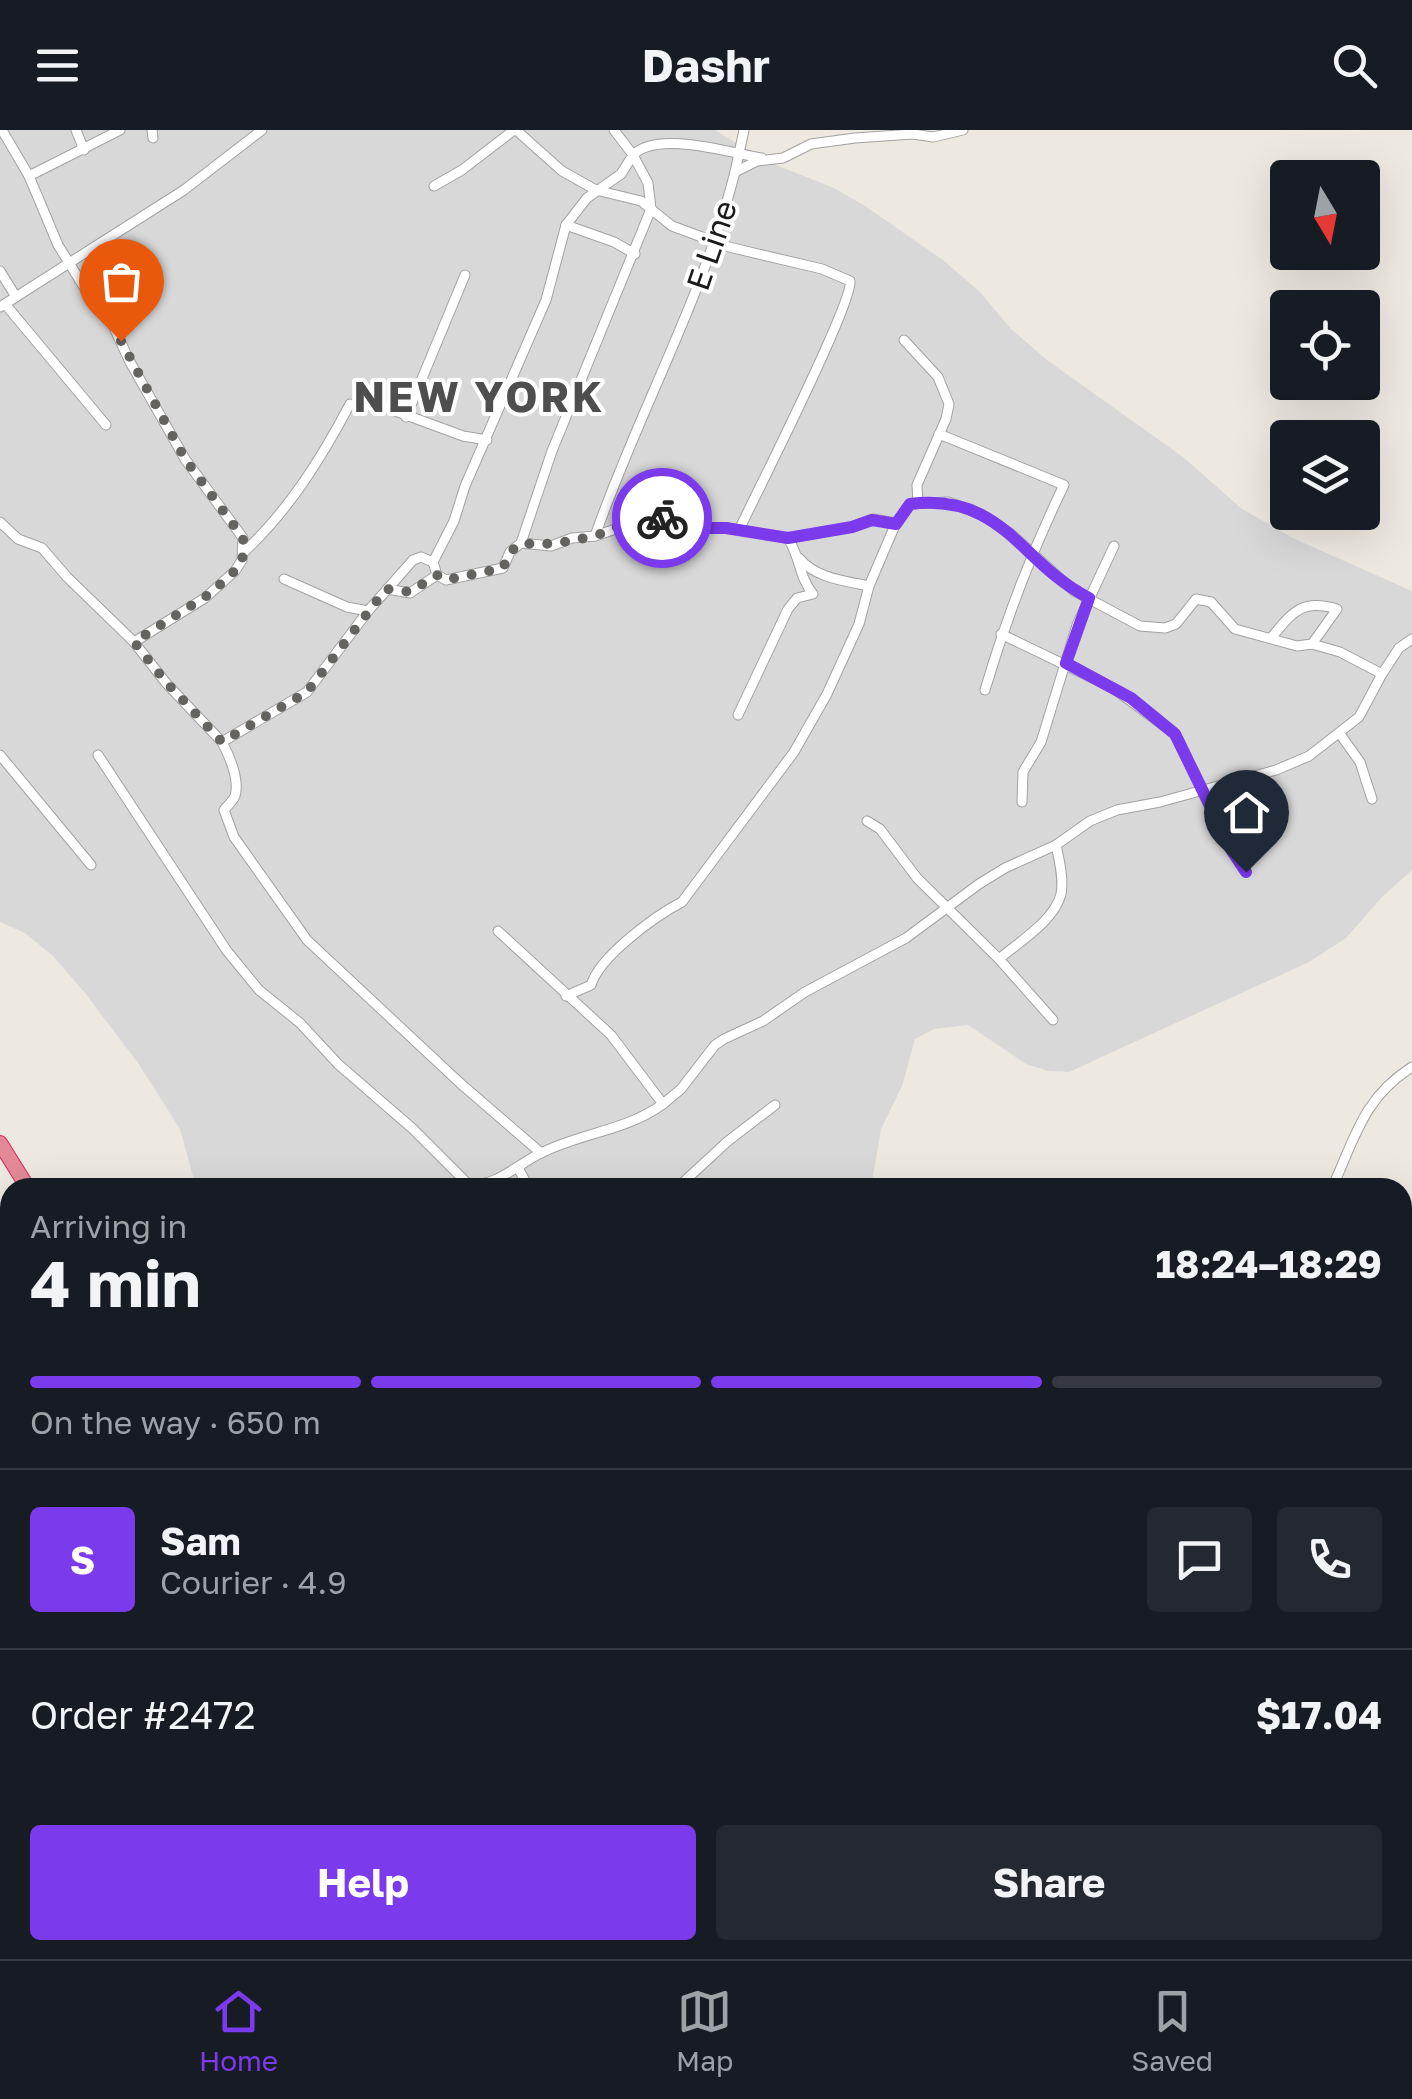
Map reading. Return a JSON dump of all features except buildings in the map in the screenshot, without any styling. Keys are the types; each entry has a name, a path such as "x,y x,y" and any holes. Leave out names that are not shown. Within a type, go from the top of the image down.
{"highway":[{"path":"0,1143 22,1178"}],"street":[{"path":"76,130 84,150"},
{"path":"29,176 120,130"},
{"path":"106,425 3,306 184,190 262,130"},
{"path":"434,186 515,130 562,171 596,190 632,196 672,226 714,242 822,269 850,281 851,291 739,530"},
{"path":"614,130 633,156 648,183 651,208 635,254 552,450 521,543 510,552 503,568 446,580 437,575 433,562 546,300 566,226 596,190 621,174 633,156 641,147 687,145 770,160"},
{"path":"735,172 744,130"},
{"name":"E Line","path":"594,536 714,242 735,172 784,158 810,144 913,134 933,137 963,130"},
{"path":"5,132 29,176 58,245 112,321 130,362 185,459 243,538 240,566 211,593 134,642"},
{"path":"566,226 614,242 635,254"},
{"path":"0,272 16,297"},
{"path":"406,417 464,275"},
{"path":"904,340 932,369 947,395 948,413 916,485 918,503"},
{"path":"371,402 406,417 487,440"},
{"path":"244,552 276,523 328,446 350,404"},
{"path":"940,434 1064,484 1001,634 985,690"},
{"path":"566,996 591,984 596,970 664,911 682,902 794,752 827,694 859,624 869,586 896,524 910,504 948,502 997,522 1074,591 1140,626 1165,628 1176,624 1196,599 1211,602 1235,629 1297,646 1312,644 1340,652 1382,674"},
{"path":"521,543 551,546 654,516 698,528 788,538 872,520 896,524"},
{"path":"0,522 18,539 42,548 134,642 222,742 230,757 235,790 235,797 224,810 234,837 307,940 541,1153"},
{"path":"738,715 788,609 796,598 813,594 803,582 788,538"},
{"path":"1022,802 1023,772 1042,742 1089,598 1114,546"},
{"path":"796,554 813,570 869,586"},
{"path":"222,742 307,692 368,611 413,560 420,557 433,562"},
{"path":"386,589 410,592 437,575"},
{"path":"284,579 368,611"},
{"path":"1271,638 1294,610 1317,604 1337,609 1312,644"},
{"path":"1001,634 1131,698 1175,734 1246,872"},
{"path":"495,1178 541,1153 646,1117 681,1089 715,1045 906,938 1005,868 1056,844 1080,827 1117,810 1294,764 1359,717 1399,648 1412,639"},
{"path":"1340,734 1360,762 1372,800"},
{"path":"0,754 91,865"},
{"path":"98,755 227,951 259,990 414,1129 459,1178"},
{"path":"866,820 880,829 901,861 999,959 1053,1020"},
{"path":"999,959 1056,905 1061,892 1056,844"},
{"path":"498,931 611,1035 663,1104"},
{"path":"1336,1178 1367,1108 1384,1086 1412,1067"},
{"path":"688,1178 775,1105"},
{"path":"518,1168 524,1178"}],"shaded area":[{"path":"0,130 715,130 766,161 834,188 943,260 1047,360 1183,457 1242,509 1270,525 1270,530 1279,530 1412,591 1412,870 1346,938 1309,962 1069,1072 1026,1064 968,1025 934,1029 915,1039 902,1086 881,1129 873,1178 194,1178 180,1129 138,1063 53,956 25,933 0,922"}],"way so far":[{"path":"121,341 185,459 243,538 244,552 235,571 205,598 134,642 222,742 307,692 386,589 410,592 437,575 446,580 465,578 503,568 510,552 521,543 551,546 572,538 594,536 642,518 662,518"}],"district":[{"name":"NEW YORK","path":"479,396"}],"route":[{"path":"662,518 698,528 726,528 788,538 872,520 896,524 910,504 948,502 997,522 1058,578 1089,598 1066,663 1131,698 1175,734 1246,872"}]}
